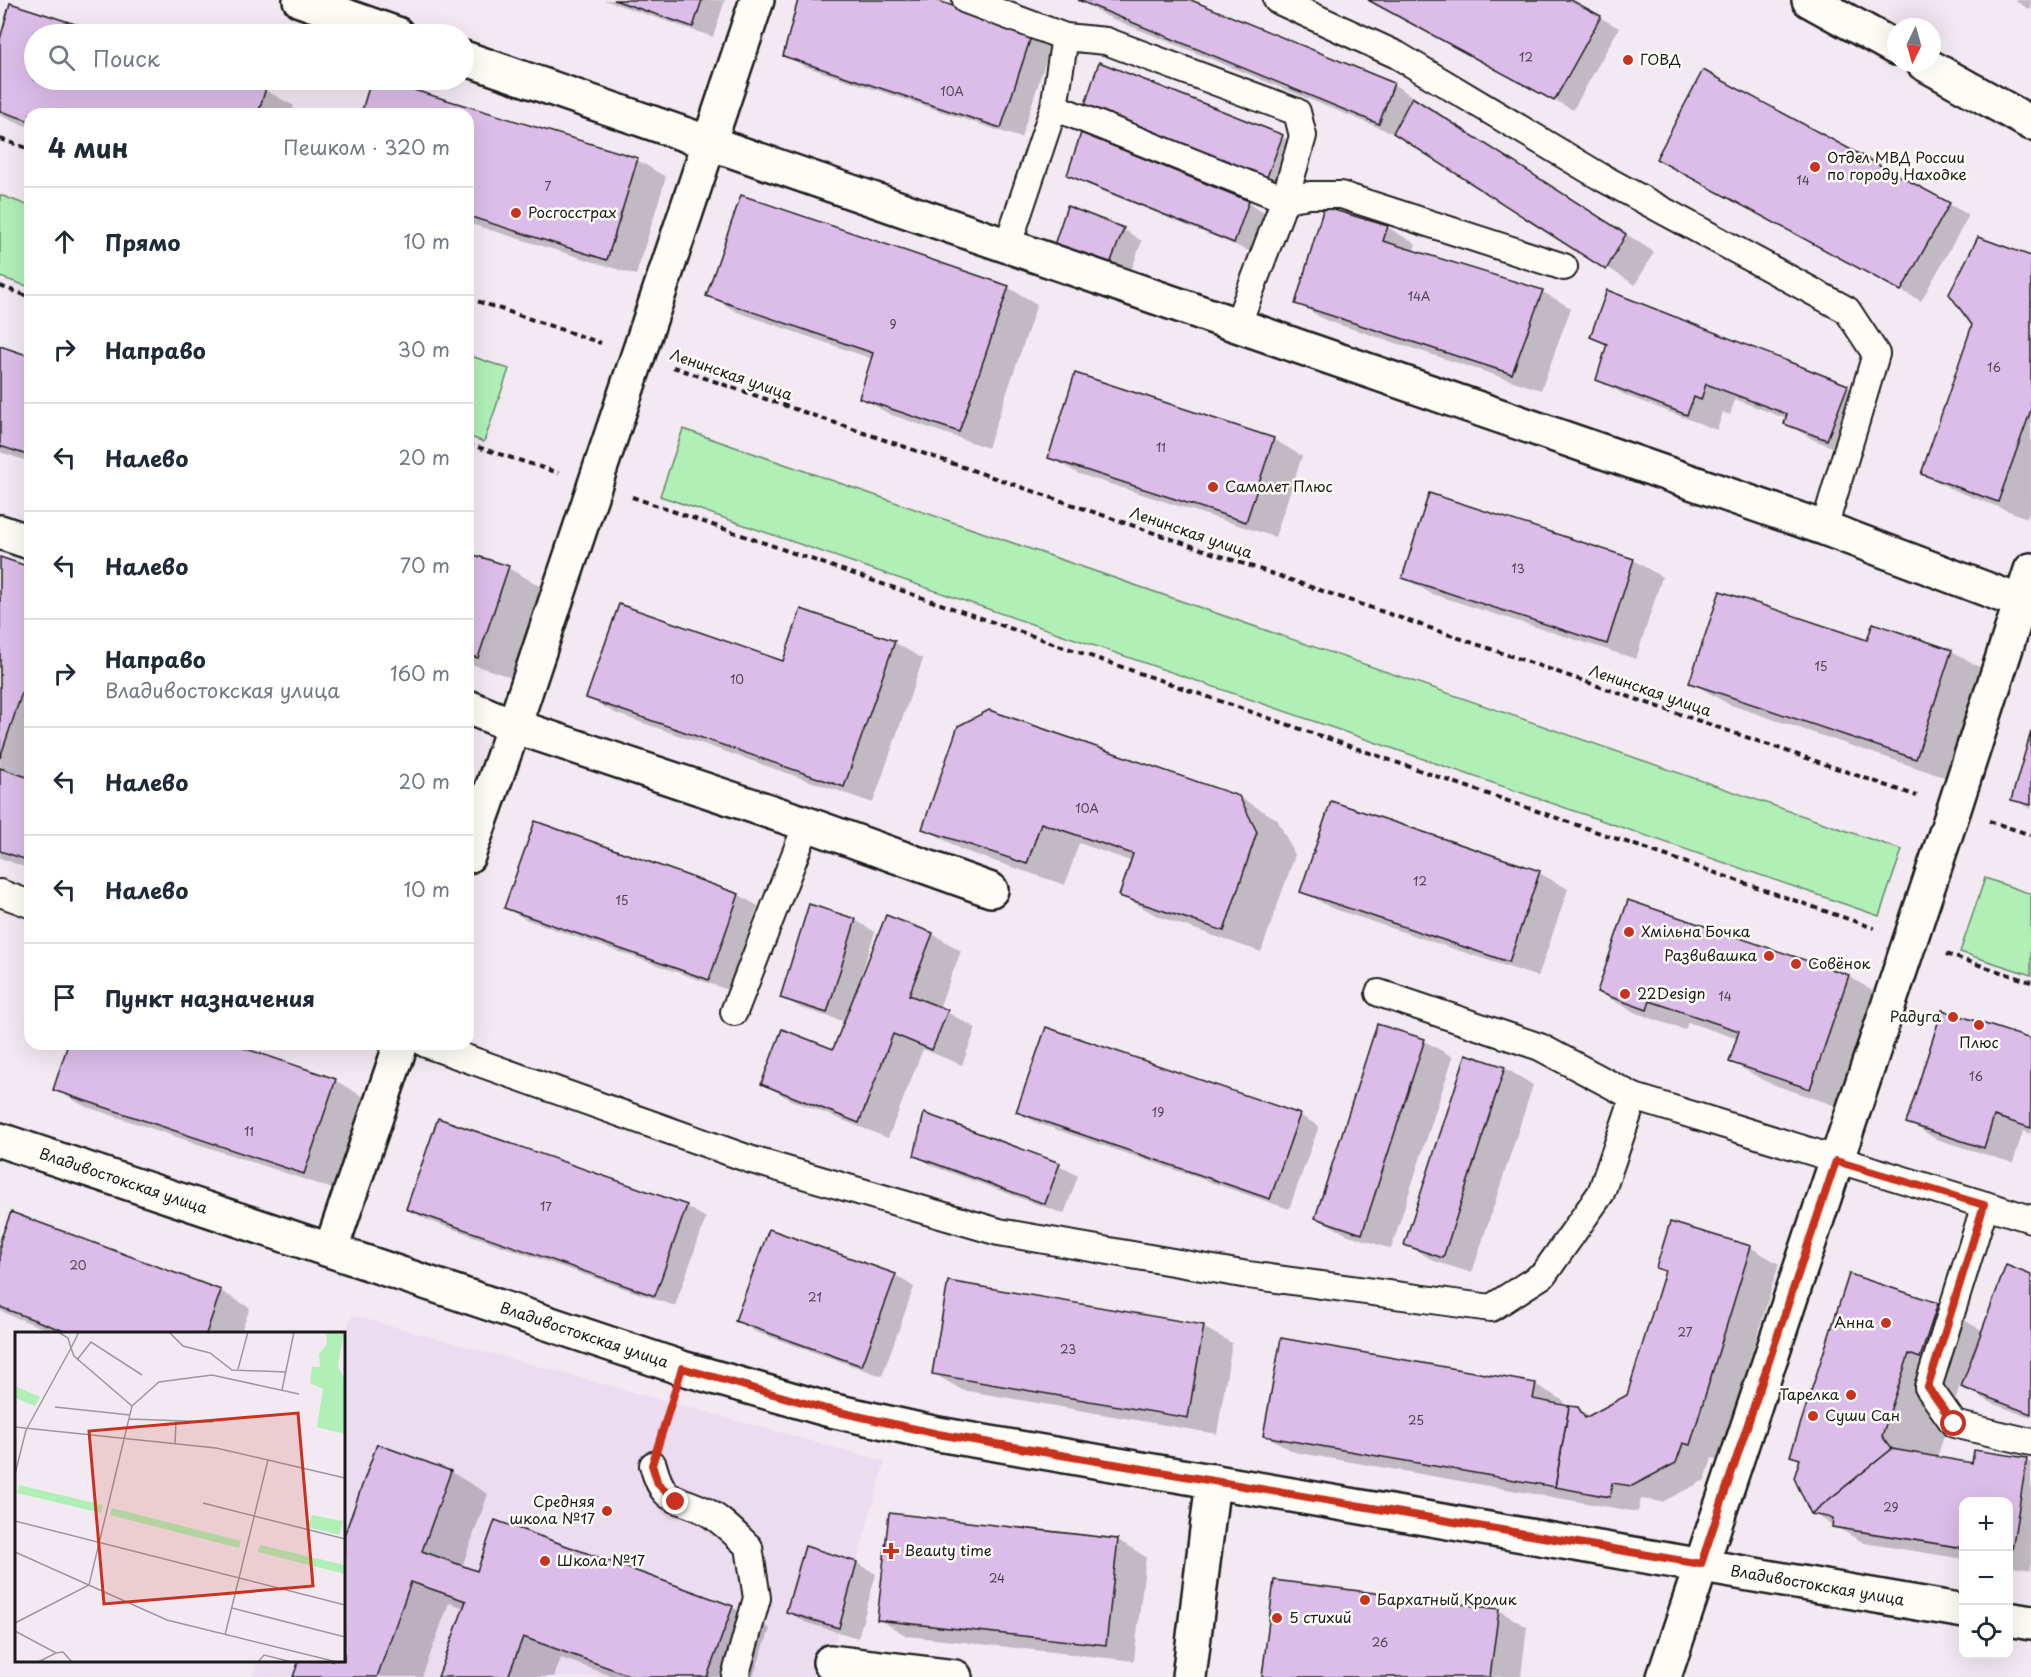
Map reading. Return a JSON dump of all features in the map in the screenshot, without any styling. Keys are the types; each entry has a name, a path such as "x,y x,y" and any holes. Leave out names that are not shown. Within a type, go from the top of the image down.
{"street":[{"path":"300,0 368,24"},
{"path":"474,839 639,356 757,0"},
{"path":"1809,0 1887,43"},
{"path":"474,62 710,145 1824,528 2026,604"},
{"path":"1939,72 2031,123"},
{"path":"0,532 24,540"},
{"path":"1664,1677 1954,809 2026,604 2031,570"},
{"path":"474,709 514,726 807,824 991,890"},
{"path":"331,1249 399,1050"},
{"name":"Владивостокская улица","path":"0,1140 682,1368 826,1409 938,1434 1959,1610"},
{"path":"1189,1677 1213,1481"},
{"path":"2013,1620 2031,1623"},
{"path":"830,1662 955,1677"}],"lane":[{"path":"966,0 1065,37 1106,41 1297,112 1303,136 1284,199 1237,326"},
{"path":"1277,0 1397,55 1601,177 1848,310 1876,354 1824,528"},
{"path":"1007,247 1054,107 1065,37"},
{"path":"1054,107 1284,199 1310,195 1341,195 1564,267"},
{"path":"734,1012 807,824"},
{"path":"0,893 24,902"},
{"path":"1379,993 1540,1047 1634,1097 1836,1161 2031,1219"},
{"path":"443,1050 752,1160 999,1232 1248,1275 1491,1308 1544,1274 1601,1193 1634,1097"},
{"path":"1984,1205 1928,1387 1954,1424 2031,1442"},
{"path":"652,1465 658,1484 676,1502 706,1511 749,1546 757,1598 735,1677"}],"path":[{"path":"0,139 24,147"},
{"path":"0,286 24,295"},
{"name":"Ленинская улица","path":"474,300 1905,792"},
{"path":"474,446 488,451"},
{"path":"647,502 1879,930"},
{"path":"2008,827 2031,835"},
{"path":"1958,958 2031,982"},
{"path":"652,1465 682,1368"}],"shaded area":[{"name":"Средняя школа №17","path":"351,1315 885,1461 825,1677 252,1677 257,1662 345,1662 345,1340"}],"green space":[{"path":"0,195 24,204 24,285 0,277"},
{"path":"474,357 509,369 484,442 474,438"},
{"path":"683,429 1902,850 1879,916 660,496"},
{"path":"1985,878 2031,894 2031,975 1960,952"}],"building":[{"path":"614,0 702,0 693,27"},
{"path":"798,0 936,0 1032,34 1001,128 783,56"},
{"path":"1078,0 1191,0 1394,83 1379,124"},
{"path":"1368,0 1571,0 1601,16 1554,101"},
{"path":"10,3 75,24 24,24 24,90 265,90 260,108 24,108 24,119 0,111 0,39"},
{"path":"1099,62 1283,135 1267,177 1085,104"},
{"path":"1703,70 1950,203 1901,291 1656,159"},
{"path":"368,90 414,90 473,108 363,108"},
{"path":"1412,97 1626,234 1606,270 1393,133"},
{"path":"474,108 638,158 607,260 474,218"},
{"path":"1081,133 1249,201 1234,243 1067,175"},
{"path":"741,195 1009,286 959,432 859,398 873,353 706,296"},
{"path":"1067,206 1124,228 1108,269 1053,248"},
{"path":"1324,207 1388,226 1383,241 1543,290 1512,374 1295,304"},
{"path":"1978,237 2031,256 2031,410 1998,502 1921,474 1972,325 1949,294"},
{"path":"1607,290 1848,385 1827,440 1784,424 1787,414 1706,384 1701,400 1694,397 1687,415 1596,380 1607,344 1590,337"},
{"path":"0,346 24,354 24,454 0,446"},
{"path":"1075,373 1274,438 1246,522 1048,458"},
{"path":"1429,493 1634,559 1607,644 1402,578"},
{"path":"474,555 509,566 478,658 474,657"},
{"path":"0,557 24,565 24,687 0,758"},
{"path":"1720,591 1867,640 1873,623 1952,650 1916,759 1689,683"},
{"path":"619,604 783,661 801,609 895,641 844,787 586,698"},
{"path":"989,710 1239,796 1257,832 1224,931 1119,896 1133,854 1041,823 1027,864 922,829 958,726"},
{"path":"2031,732 2031,805 2011,800"},
{"path":"0,768 24,776 24,859 0,851"},
{"path":"1331,801 1540,871 1509,962 1300,892"},
{"path":"535,821 739,894 709,980 504,908"},
{"path":"1628,900 1849,975 1810,1089 1729,1062 1739,1031 1650,1001 1647,1010 1597,992"},
{"path":"809,904 856,919 827,1013 780,998"},
{"path":"886,915 933,933 909,995 948,1010 932,1050 893,1034 859,1123 761,1084 782,1029 833,1049"},
{"path":"1942,1010 2031,1039 2031,1128 1994,1116 1984,1148 1906,1123"},
{"path":"1377,1024 1425,1039 1362,1234 1315,1218"},
{"path":"1046,1027 1300,1114 1270,1199 1016,1112"},
{"path":"66,1050 250,1050 336,1079 304,1174 53,1090"},
{"path":"1466,1054 1505,1067 1443,1258 1404,1245"},
{"path":"924,1113 1060,1163 1045,1204 914,1156"},
{"path":"438,1118 687,1205 655,1296 406,1209"},
{"path":"11,1212 221,1290 207,1332 67,1332 0,1307 0,1241"},
{"path":"1670,1222 1751,1246 1690,1445 1683,1443 1676,1463 1632,1486 1612,1483 1610,1497 1555,1487 1569,1406 1578,1407 1585,1418 1627,1395 1665,1271 1656,1268"},
{"path":"769,1229 896,1274 862,1366 735,1321"},
{"path":"2006,1265 2031,1275 2031,1414 1961,1387"},
{"path":"1849,1274 1938,1303 1920,1358 1909,1354 1882,1436 1892,1449 1811,1514 1794,1478 1800,1459 1790,1456"},
{"path":"948,1281 1204,1325 1188,1418 932,1374"},
{"path":"1281,1338 1536,1383 1533,1399 1569,1406 1555,1487 1263,1436"},
{"name":"Школа №17","path":"377,1444 451,1471 422,1551 477,1571 495,1520 733,1606 707,1677 634,1677 523,1637 508,1677 438,1677 466,1601 411,1582 377,1677 293,1677 298,1662 345,1662 345,1533"},
{"path":"1892,1449 1972,1463 1974,1450 2027,1458 2013,1544 2013,1497 1959,1497 1959,1547 1832,1527 1833,1518 1811,1514"},
{"path":"889,1513 1118,1539 1106,1645 877,1620"},
{"path":"805,1546 857,1562 839,1628 786,1612"},
{"path":"1274,1580 1499,1609 1490,1677 1262,1677"}],"place":[{"name":"ГОВД","path":"1628,60"},
{"name":"Отдел МВД России по городу Находке","path":"1815,167"},
{"name":"Росгосстрах","path":"516,213"},
{"name":"Самолет Плюс","path":"1213,487"},
{"name":"Хмільна Бочка","path":"1629,932"},
{"name":"Развивашка","path":"1769,956"},
{"name":"Совёнок","path":"1796,964"},
{"name":"22Design","path":"1625,994"},
{"name":"Радуга","path":"1953,1017"},
{"name":"Плюс","path":"1979,1025"},
{"name":"Анна","path":"1886,1323"},
{"name":"Тарелка","path":"1851,1395"},
{"name":"Суши Сан","path":"1813,1416"},
{"name":"Средняя школа №17","path":"607,1511"},
{"name":"Beauty time","path":"891,1551"},
{"name":"Школа №17","path":"545,1561"},
{"name":"Бархатный Кролик","path":"1365,1600"},
{"name":"5 стихий","path":"1277,1618"}],"route":[{"path":"676,1502 658,1484 652,1465 682,1368 826,1409 938,1434 1701,1564 1836,1161 1984,1205 1928,1387 1954,1424"}]}
